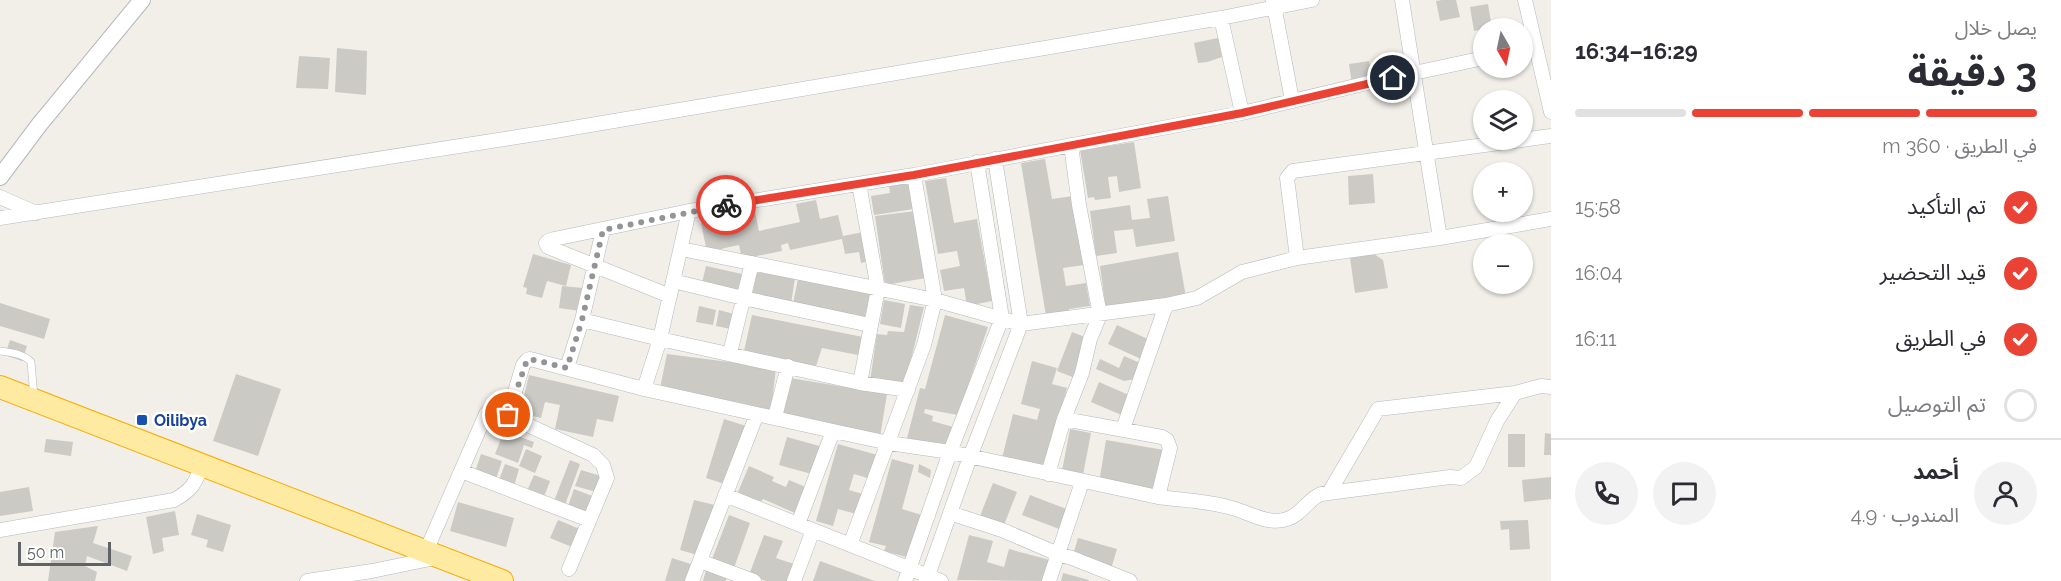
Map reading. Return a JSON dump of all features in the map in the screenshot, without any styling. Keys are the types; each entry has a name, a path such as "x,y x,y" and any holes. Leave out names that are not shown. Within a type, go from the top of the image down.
{"highway":[{"path":"0,387 502,581"}],"street":[{"path":"0,177 39,125 142,0"},
{"path":"0,218 549,132 1221,18 1274,3 1312,0"},
{"path":"1402,0 1440,238"},
{"path":"1525,0 1527,18"},
{"path":"1274,3 1292,100"},
{"path":"1221,18 1242,113"},
{"path":"1533,59 1551,112"},
{"path":"670,296 548,247 546,243 554,239 689,211 914,175 1242,113 1473,61"},
{"path":"1297,258 1287,182 1289,174 1293,171 1551,136"},
{"path":"1048,474 1064,419 1082,373 1090,339 1100,315 1079,205 1071,145"},
{"path":"927,578 1021,324 995,159"},
{"path":"907,575 950,452 1002,318 977,162"},
{"path":"850,545 924,345 935,300 914,175"},
{"path":"859,184 878,289 860,382"},
{"path":"0,197 38,213"},
{"path":"644,389 660,339 689,211"},
{"path":"681,249 935,300 1021,324 1166,305 1197,297 1242,272 1297,258 1440,238 1551,219"},
{"path":"567,368 582,320 603,230"},
{"path":"730,353 752,263"},
{"path":"673,281 870,325"},
{"path":"1123,429 1166,305"},
{"path":"582,320 860,382 908,390"},
{"path":"508,415 527,360 535,360 644,389 833,431 889,443 950,452 1158,497 1228,507 1278,521 1294,516 1315,496 1330,492 1450,477 1461,478 1476,467 1497,422 1515,393"},
{"path":"775,417 788,366"},
{"path":"1330,492 1378,409 1515,393 1541,386 1551,387"},
{"path":"308,581 373,576 433,554 461,471 486,414 493,411 508,415 593,455 603,465 607,478 569,569"},
{"path":"692,581 757,414"},
{"path":"1064,419 1162,437 1169,444 1158,497"},
{"path":"798,524 833,431"},
{"path":"0,530 174,500 188,492 196,481 202,465"},
{"path":"461,471 589,520"},
{"path":"1049,581 1082,482"},
{"path":"725,495 850,545 907,575 941,581"},
{"path":"950,513 1002,530 1130,581"},
{"path":"794,581 813,530"},
{"path":"700,561 754,581"}],"lane":[{"path":"0,351 28,358 31,362 34,399"}],"building":[{"path":"1456,0 1460,17 1440,21 1436,1"},
{"path":"1488,4 1490,18 1473,18 1473,25 1470,7"},
{"path":"1218,38 1222,57 1198,63 1194,43"},
{"path":"337,48 367,51 366,95 335,92"},
{"path":"299,56 330,58 328,89 296,88"},
{"path":"1369,61 1372,82 1352,84 1349,64"},
{"path":"1134,142 1141,188 1119,192 1117,176 1108,177 1111,198 1095,200 1094,197 1088,198 1080,150"},
{"path":"1045,159 1052,199 1073,196 1084,265 1063,268 1066,286 1086,283 1090,306 1069,309 1070,313 1046,316 1021,163"},
{"path":"1373,174 1375,203 1349,205 1348,176"},
{"path":"946,178 954,223 977,219 992,301 967,306 964,288 944,291 940,270 960,266 957,251 938,254 925,181"},
{"path":"910,182 914,209 874,215 871,196 890,193 889,186"},
{"path":"1168,196 1175,241 1136,247 1133,229 1114,231 1117,253 1096,256 1090,211 1130,205 1132,220 1150,218 1147,199"},
{"path":"816,200 820,219 838,215 843,236 863,232 869,261 861,263 859,252 845,254 842,239 790,250 788,243 781,245 782,251 742,259 739,245 707,252 701,223 755,212 759,231 800,222 796,204"},
{"path":"916,211 926,278 885,285 875,216"},
{"path":"1178,252 1186,297 1106,310 1100,266"},
{"path":"533,254 571,265 566,286 547,281 542,298 526,294 527,288 523,287"},
{"path":"1374,254 1383,260 1388,288 1355,293 1350,258"},
{"path":"706,266 742,274 738,291 702,283"},
{"path":"756,272 795,278 791,304 752,298"},
{"path":"798,279 870,294 864,321 793,303"},
{"path":"562,286 583,288 580,311 559,308"},
{"path":"884,300 905,304 901,328 880,324"},
{"path":"0,303 50,319 44,339 0,326"},
{"path":"910,305 924,307 905,384 870,381 877,334 887,335 888,331 904,332"},
{"path":"699,306 716,310 713,325 696,322"},
{"path":"719,310 734,314 731,329 716,326"},
{"path":"752,315 863,337 858,355 822,348 816,366 744,351"},
{"path":"945,315 988,327 958,415 925,409 924,413 933,416 932,421 953,427 945,446 906,442 920,388 925,389"},
{"path":"1117,325 1150,340 1141,359 1108,344"},
{"path":"1072,332 1090,339 1075,378 1057,371"},
{"path":"10,340 27,346 22,361 5,355"},
{"path":"667,354 776,368 771,411 660,388"},
{"path":"1124,356 1145,365 1135,379 1124,381 1096,369 1100,359 1119,368"},
{"path":"1032,361 1057,368 1052,384 1067,388 1046,469 1002,458 1013,414 1037,420 1040,409 1021,404"},
{"path":"236,374 281,389 258,456 213,441"},
{"path":"529,375 619,396 613,422 597,419 593,437 555,429 560,405 545,402 541,418 520,413"},
{"path":"790,378 887,394 880,437 782,415"},
{"path":"1099,382 1131,396 1126,417 1091,402"},
{"path":"724,419 746,426 728,485 706,478"},
{"path":"1070,429 1091,433 1082,480 1061,476"},
{"path":"504,431 534,442 532,448 524,445 518,463 495,454"},
{"path":"1545,433 1551,434 1551,455 1544,455"},
{"path":"1508,434 1525,434 1525,467 1508,467"},
{"path":"787,437 823,447 815,475 779,465"},
{"path":"46,439 73,442 71,456 44,452"},
{"path":"1106,440 1164,450 1157,493 1099,483"},
{"path":"838,444 881,456 874,480 854,474 849,490 866,495 860,515 838,509 833,526 816,521"},
{"path":"526,449 542,456 535,473 519,466"},
{"path":"481,454 502,461 496,479 475,472"},
{"path":"892,459 914,465 902,509 922,515 910,558 884,551 886,546 869,542"},
{"path":"570,460 580,464 565,505 554,501"},
{"path":"505,464 519,469 514,486 499,480"},
{"path":"919,464 931,470 930,478 918,472"},
{"path":"749,466 774,477 772,481 786,487 789,480 808,488 795,513 763,499 761,502 738,492"},
{"path":"581,470 601,476 596,492 575,486"},
{"path":"534,475 550,481 544,497 527,491"},
{"path":"1551,477 1551,499 1524,502 1522,480"},
{"path":"993,483 1017,492 1002,530 978,521"},
{"path":"29,487 33,511 0,516 0,492"},
{"path":"574,489 595,497 587,515 568,506"},
{"path":"1030,495 1069,510 1062,530 1022,515"},
{"path":"694,500 715,505 701,556 680,550"},
{"path":"458,502 514,518 506,547 450,531"},
{"path":"175,511 179,535 162,538 164,551 153,554 146,517"},
{"path":"197,514 231,525 223,552 206,547 208,540 191,535"},
{"path":"729,515 750,523 734,568 712,559"},
{"path":"558,520 580,529 572,547 550,538"},
{"path":"1528,520 1530,549 1510,550 1509,529 1501,530 1500,521"},
{"path":"98,526 93,543 132,556 127,571 87,556 85,566 97,572 95,581 48,581 55,532"},
{"path":"764,535 783,541 776,558 797,565 791,581 766,581 749,575"},
{"path":"969,535 993,541 987,562 1004,567 1009,549 1050,560 1044,581 957,580"},
{"path":"1078,538 1117,549 1111,569 1072,558"},
{"path":"672,558 694,565 688,581 665,581"},
{"path":"820,561 875,581 813,581"},
{"path":"706,570 727,577 726,581 703,581"},
{"path":"1063,573 1089,580 1089,581 1061,581"}],"way so far":[{"path":"508,415 527,360 567,368 582,320 603,230 726,205"}],"place":[{"name":"Oilibya","path":"142,420"}],"route":[{"path":"726,205 914,175 1242,113 1393,78"}]}
